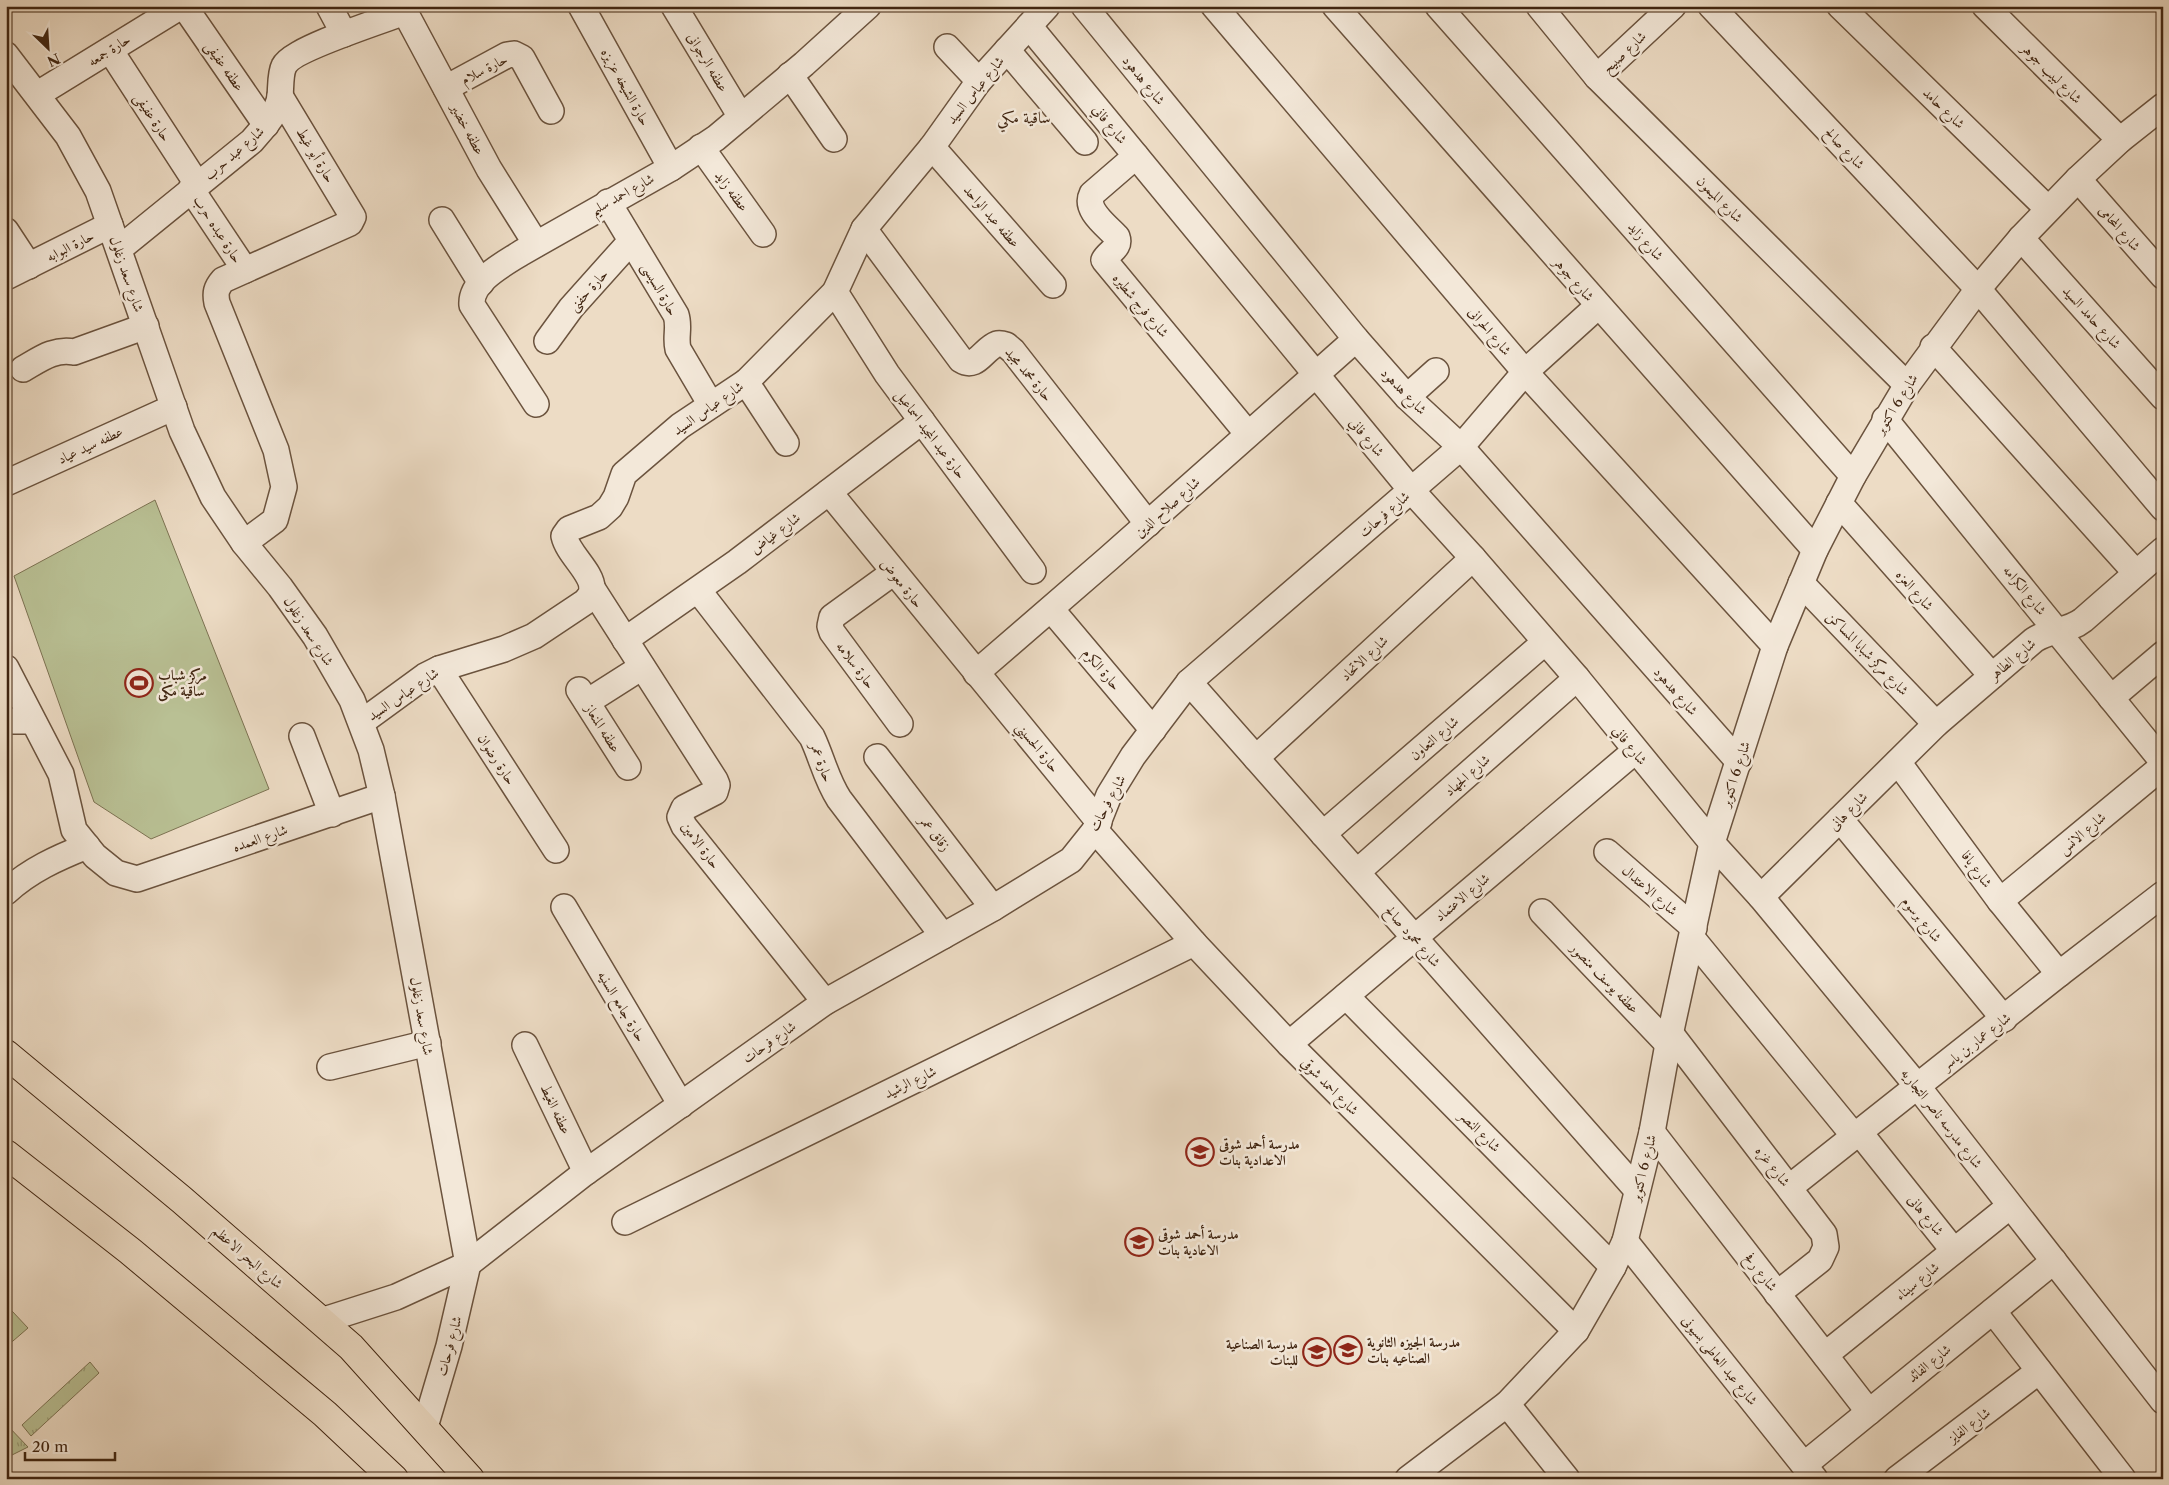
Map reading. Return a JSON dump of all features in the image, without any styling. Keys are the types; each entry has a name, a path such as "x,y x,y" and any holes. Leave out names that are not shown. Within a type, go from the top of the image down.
{"main road":[{"name":"شارع البحر الاعظم","path":"11,1064 182,1200 351,1347 470,1479"},
{"path":"6,1135 30,1173"},
{"path":"6,1154 130,1250 325,1414 394,1479"}],"street":[{"name":"حارة جمعه","path":"38,94 182,6"},
{"name":"عطفه عفيفى","path":"182,6 266,125"},
{"path":"329,6 344,34"},
{"name":"حارة الشيخه عزيزه","path":"581,6 671,168"},
{"name":"عطفه الرجوانى","path":"674,6 741,117"},
{"name":"شارع احمد سليم","path":"480,282 536,244 671,168 701,147 741,117 868,6"},
{"name":"شارع عباس السيد","path":"362,722 424,676 439,669 504,649 534,636 585,602 591,594 592,588 590,580 566,544 564,536 569,529 599,517 613,502 624,474 680,426 746,382 835,292 864,229 932,147 979,81 1047,6"},
{"name":"شارع هدهود","path":"1084,6 1356,340 1408,396 1461,447 1739,762"},
{"name":"شارع الحرانى","path":"1214,6 1525,372 1776,646"},
{"name":"شارع جوهر","path":"1335,6 1815,550"},
{"name":"شارع زايد","path":"1438,6 1853,476"},
{"name":"شارع الميمون","path":"1539,6 1597,77 1907,385"},
{"name":"شارع صبيح","path":"1597,77 1673,6"},
{"name":"شارع صالح","path":"1711,6 1978,289 2163,508"},
{"name":"شارع حامد","path":"1840,6 2048,209"},
{"name":"شارع لبيب جوهر","path":"1985,6 2120,140"},
{"name":"شارع عبد حرب","path":"119,249 194,186 252,141 274,113 280,96 283,66 291,58 344,34 405,12"},
{"name":"عطفه خضير","path":"405,12 490,169 536,244"},
{"name":"شارع فاني","path":"1029,26 1412,491 1473,558 1576,678 1712,843"},
{"path":"948,47 979,81"},
{"name":"حارة عفيفى","path":"110,50 194,186"},
{"path":"1007,50 1085,142"},
{"name":"شارع سعد زغلول","path":"6,54 68,136 98,191 182,431 213,497 244,543 280,587 315,636 352,700 362,722 382,796 468,1264"},
{"name":"حارة سلام","path":"446,88 507,55 514,54 522,58 551,111"},
{"path":"790,75 834,139"},
{"name":"حارة أبو غيط","path":"245,270 350,224 353,217 280,96"},
{"name":"شارع 6 اكتوبر","path":"1419,1476 1507,1404 1576,1331 1613,1267 1625,1241 1652,1132 1712,843 1776,646 1815,550 1838,503 1885,419 1907,385 1978,289 2021,238 2078,179 2120,140 2163,106"},
{"name":"عطفه زايد","path":"701,147 763,234"},
{"name":"عطفه عبد الواحد","path":"932,147 1053,285"},
{"name":"شارع فرج شطيره","path":"1136,156 1092,194 1089,200 1092,210 1117,237 1118,245 1105,258 1105,262 1248,434"},
{"name":"شارع المحامى","path":"2078,179 2163,276"},
{"name":"حارة عبده حرب","path":"194,186 245,270"},
{"name":"حارة السيسى","path":"608,202 676,315 679,325 676,340 678,349 711,405"},
{"path":"442,220 480,282 474,290 472,305 536,404"},
{"name":"حارة البوابه","path":"6,277 110,225"},
{"name":"حارة محمد مجيد","path":"864,229 961,360 966,363 974,362 997,344 1006,345 1013,351 1148,524"},
{"name":"حارة البوابه","path":"6,231 29,266"},
{"name":"شارع حامد السيد","path":"2021,238 2163,397"},
{"name":"حارة حفنى","path":"547,341 571,308 631,241"},
{"path":"244,543 275,520 284,487 276,450 217,304 218,286 223,280 245,270"},
{"name":"حارة عبد المجيد اسماعيل","path":"835,292 887,374 1033,571"},
{"name":"شارع فرحات","path":"321,1321 396,1297 468,1264 586,1172 826,1002 993,908 1070,860 1097,826 1109,795 1133,756 1189,682 1461,447 1525,372 1598,306"},
{"path":"22,369 50,354 63,350 74,352 146,326"},
{"name":"شارع صلاح الدين","path":"976,672 1051,609 1315,374 1356,340"},
{"path":"1933,348 2136,573"},
{"path":"1408,396 1436,370"},
{"path":"746,382 786,443"},
{"name":"عطفه سيد عياد","path":"6,484 174,407"},
{"name":"شارع الكرامه","path":"1885,419 2058,631 2163,764"},
{"name":"شارع غياض","path":"625,640 698,590 922,421"},
{"name":"حارة معوض","path":"828,492 976,672"},
{"name":"شارع العزه","path":"1838,503 1992,676"},
{"name":"شارع الطاهر","path":"1936,724 2041,635 2076,626 2163,550"},
{"name":"شارع الاتحاد","path":"1256,758 1473,558"},
{"name":"حارة سلامه","path":"894,572 832,617 830,626 832,632 900,724"},
{"name":"شارع مركز شبابا المساكن","path":"1801,583 1936,724"},
{"name":"حارة الامين","path":"592,588 717,785 715,792 684,808 680,816 684,826 826,1002"},
{"name":"حارة عمر","path":"698,590 812,737 822,760 826,776 839,799 943,936"},
{"name":"حارة الكرم","path":"1051,609 1153,730"},
{"name":"شارع التعاون","path":"1323,834 1545,642"},
{"path":"2111,698 2163,654"},
{"name":"عطفه المنعاز","path":"628,767 583,696 642,667"},
{"path":"6,668 61,774 74,830 86,846 44,864 20,879 6,892"},
{"name":"حارة رضوان","path":"439,669 556,850"},
{"name":"حارة الحسيني","path":"976,672 1097,826"},
{"name":"شارع الجهاد","path":"1356,872 1576,678"},
{"name":"شارع محمود صالح","path":"1189,682 1638,1190"},
{"path":"6,720 32,721"},
{"name":"شارع هانى","path":"1761,897 1936,724"},
{"path":"302,736 332,814"},
{"name":"شارع الاعتماد","path":"1289,1044 1635,751"},
{"name":"زقاق عمر","path":"877,757 993,908"},
{"name":"شارع يافا","path":"1898,762 2000,901 2059,974"},
{"name":"شارع الانس","path":"2000,901 2163,764"},
{"name":"شارع العمده","path":"86,846 116,873 137,879 382,796"},
{"name":"شارع برسوم","path":"1840,819 2004,1019"},
{"name":"شارع احمد شوقي","path":"1097,826 1194,943 1289,1044 1576,1331"},
{"name":"شارع مدرسه ناصر التجاريه","path":"1712,843 1761,897 1918,1087 2163,1401"},
{"name":"شارع الاعتدال","path":"1606,852 1693,933"},
{"name":"شارع عمار بن ياسر","path":"1790,1188 2059,974 2163,894"},
{"name":"حارة جامع السنيه","path":"564,907 681,1105"},
{"name":"عطفه يوسف منصور","path":"1542,912 1670,1039"},
{"path":"1693,933 1857,1135"},
{"name":"شارع الرشيد","path":"625,1222 1194,943"},
{"name":"شارع النصر","path":"1346,996 1613,1267"},
{"name":"شارع غزه","path":"1670,1039 1790,1188 1824,1234 1826,1247 1820,1260 1777,1294"},
{"path":"330,1067 428,1043"},
{"name":"عطفه الغيط","path":"525,1045 586,1172"},
{"name":"شارع رفح","path":"1652,1132 1869,1412"},
{"name":"شارع هانى","path":"1857,1135 1954,1251"},
{"name":"شارع سيناء","path":"1824,1355 2010,1206"},
{"name":"شارع عبد العاطى بسيونى","path":"1625,1241 1809,1472"},
{"name":"شارع الفائد","path":"1809,1472 1869,1412 2054,1261"},
{"name":"شارع فرحات","path":"425,1427 449,1346 468,1264"},
{"path":"1993,1311 2123,1479"},
{"name":"شارع الفايز","path":"1908,1476 2039,1371"},
{"path":"1507,1404 1567,1479"}],"green space":[{"name":"مركز شباب ساقية مكى","path":"155,500 269,789 151,839 94,802 14,576"},
{"path":"12,1311 28,1328 6,1347 6,1316"},
{"path":"90,1362 99,1373 31,1436 22,1425"},
{"path":"6,1424 28,1447 6,1458"}],"place":[{"name":"مركز شباب ساقية مكى","path":"139,683"},
{"name":"مدرسة أحمد شوقى الاعدادية بنات","path":"1200,1152"},
{"name":"مدرسة أحمد شوقى الاعادية بنات","path":"1139,1242"},
{"name":"مدرسة الجيزه الثانوية الصناعيه بنات","path":"1348,1350"},
{"name":"مدرسة الصناعية للبنات","path":"1317,1352"}],"district":[{"name":"ساقية مكي","path":"1024,117"}]}
